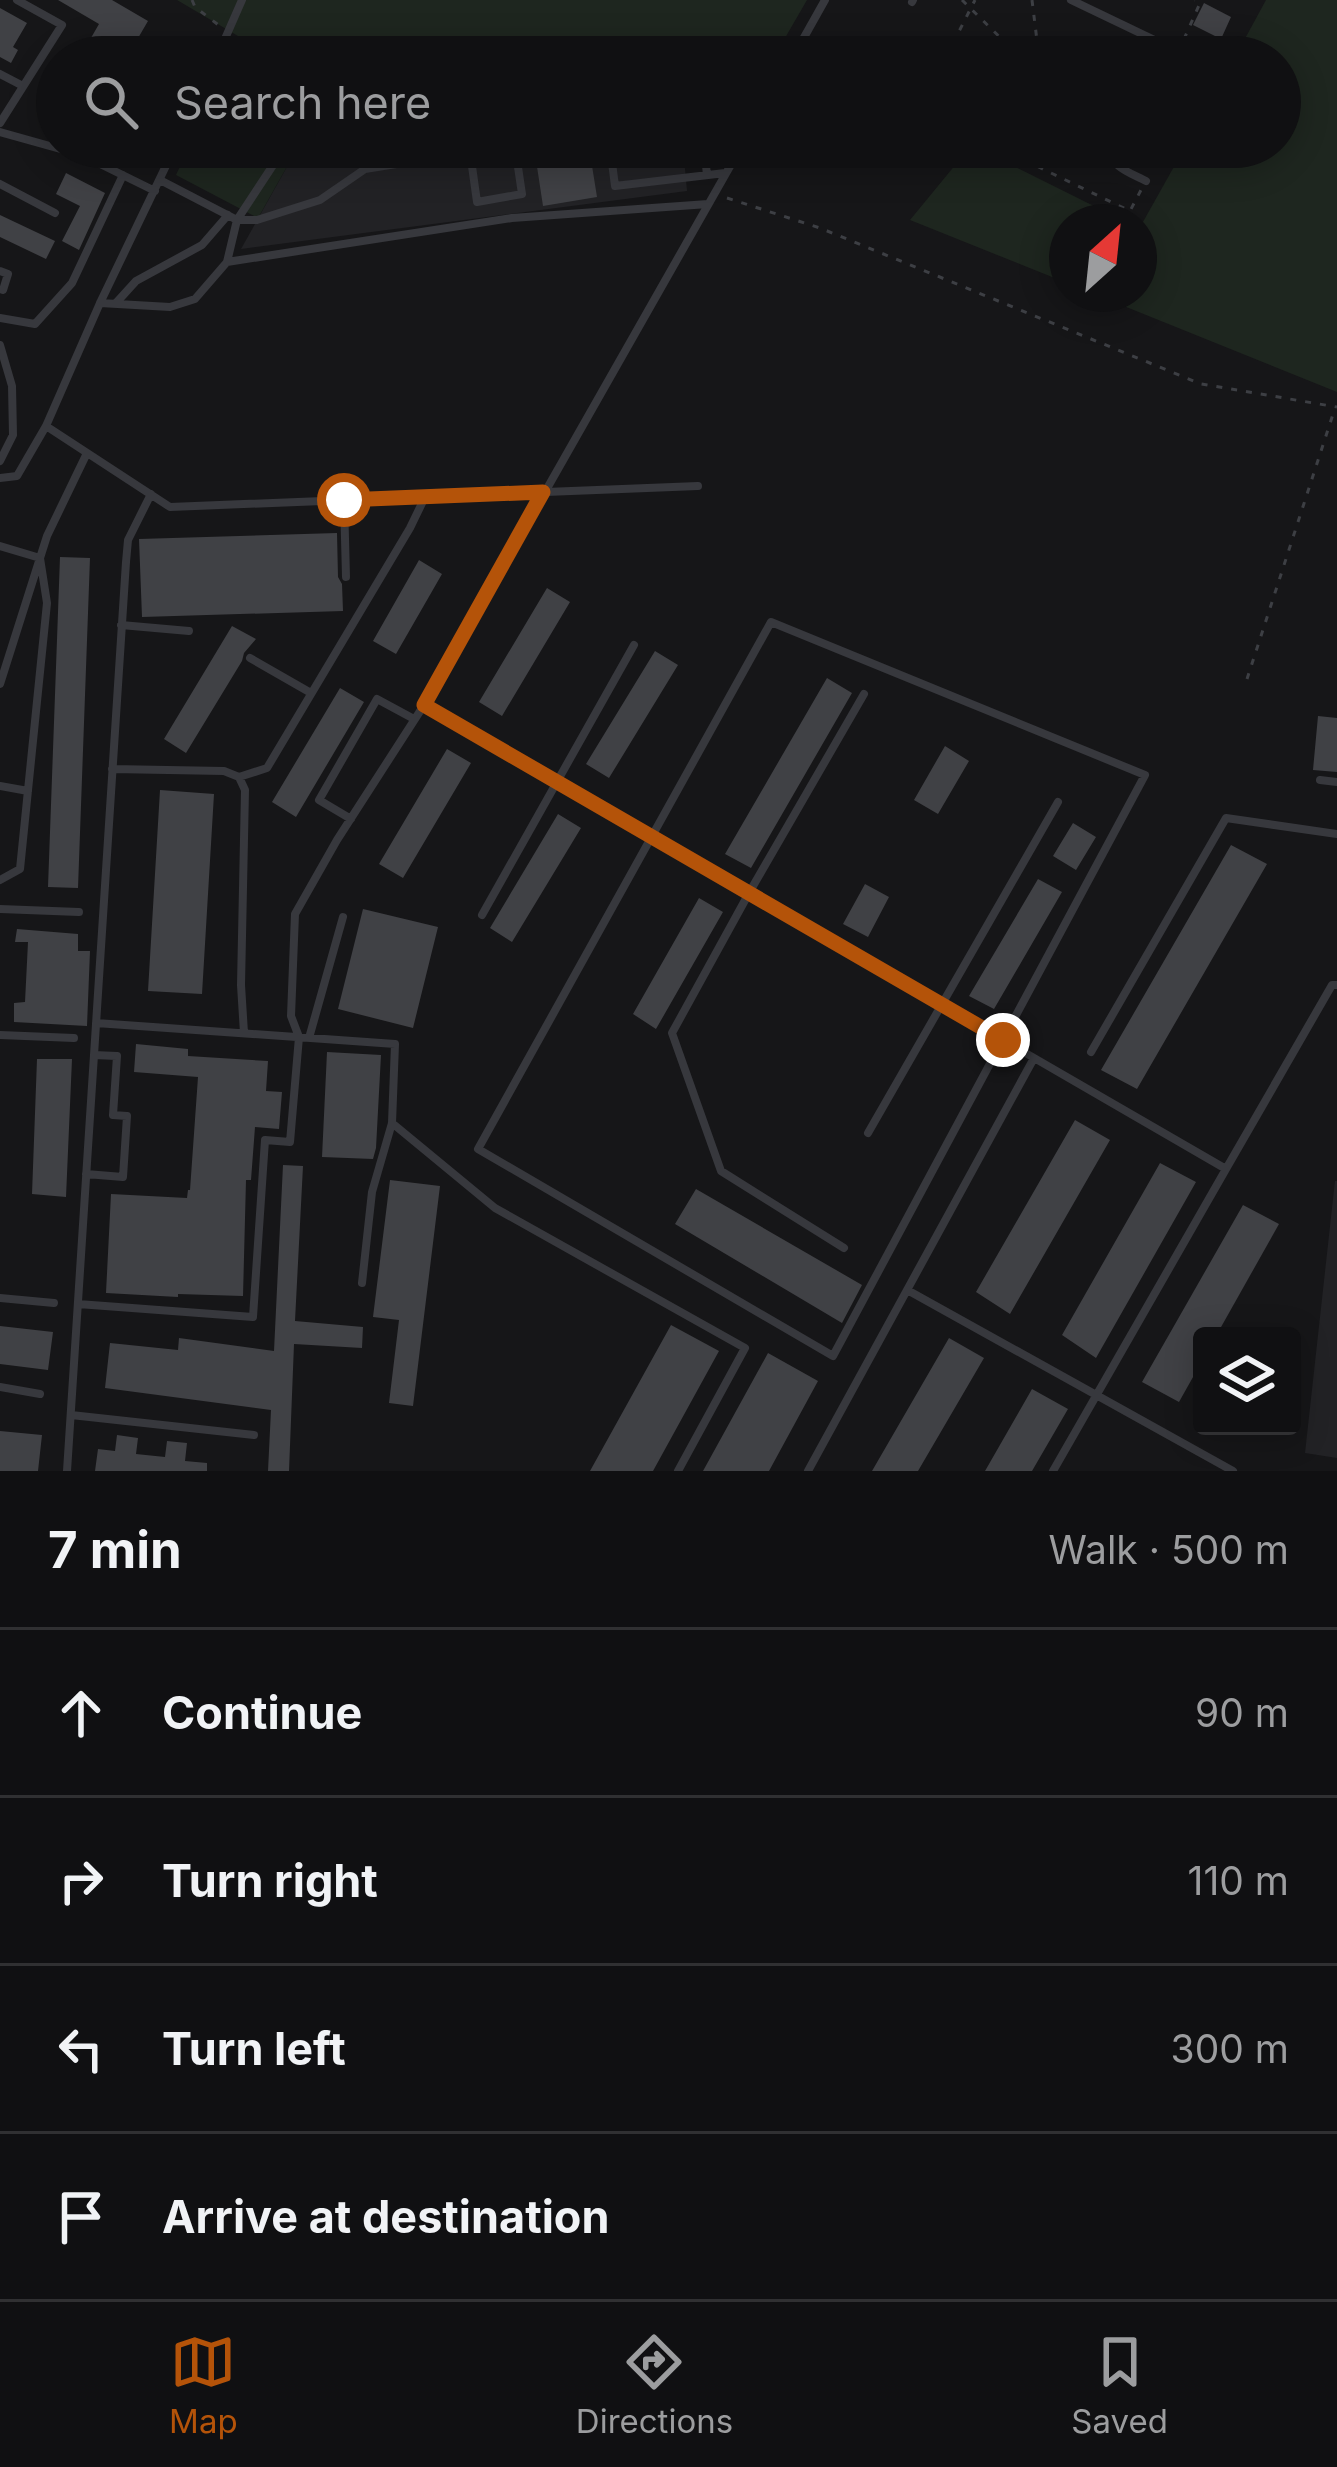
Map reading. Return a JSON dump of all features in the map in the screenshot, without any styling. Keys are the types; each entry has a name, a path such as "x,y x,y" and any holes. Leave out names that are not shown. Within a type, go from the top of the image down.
{"lane":[{"path":"17,0 62,25 55,36"},
{"path":"227,36 242,0"},
{"path":"805,36 825,0"},
{"path":"1071,0 1146,36"},
{"path":"36,66 0,128 36,140"},
{"path":"0,74 23,86"},
{"path":"109,168 155,191"},
{"path":"0,478 17,476 46,426 166,168"},
{"path":"115,304 136,281 202,245 233,218 270,168"},
{"path":"160,180 233,218 257,220 320,200 365,170 377,168"},
{"path":"472,168 477,202 522,194 518,168"},
{"path":"612,168 614,186 726,173"},
{"path":"706,168 707,175"},
{"path":"304,1038 291,1016 295,914 424,705 729,168"},
{"path":"1122,168 1146,181"},
{"path":"0,318 35,324 73,283 123,175"},
{"path":"0,184 55,213"},
{"path":"227,262 512,218 708,204"},
{"path":"100,303 170,307 195,299 227,262 233,218"},
{"path":"0,271 8,274 3,290"},
{"path":"0,345 12,386 13,434 0,460"},
{"path":"46,426 170,507 698,486"},
{"path":"0,684 5,649 47,536 87,452"},
{"path":"68,1471 128,540 151,494"},
{"path":"112,769 224,771 239,777 267,768 425,497"},
{"path":"344,500 346,578"},
{"path":"0,546 40,558"},
{"path":"0,880 20,869 46,603 40,558"},
{"path":"771,622 1145,775 1003,1040 833,1356 478,1150 771,622"},
{"path":"121,625 189,631"},
{"path":"482,915 634,644"},
{"path":"250,658 312,693"},
{"path":"844,1248 721,1171 672,1033 864,694"},
{"path":"351,819 319,800 377,699 414,719"},
{"path":"424,705 1226,1169"},
{"path":"239,777 245,790 244,1034"},
{"path":"1320,780 1337,782"},
{"path":"0,786 28,791"},
{"path":"868,1133 1058,802"},
{"path":"1091,1052 1226,818 1337,834"},
{"path":"0,909 80,912"},
{"path":"78,1304 253,1317 265,1140 290,1142 304,1038 343,917"},
{"path":"1053,1471 1332,985 1337,985"},
{"path":"96,1023 394,1044 392,1123 372,1192 362,1283"},
{"path":"0,1035 74,1038"},
{"path":"86,1174 123,1177 127,1116 113,1114 117,1056 94,1055"},
{"path":"808,1471 1034,1058"},
{"path":"392,1123 495,1208 745,1348 678,1471"},
{"path":"909,1291 1233,1471"},
{"path":"0,1298 54,1303"},
{"path":"0,1387 40,1394"},
{"path":"71,1415 254,1435"}],"path":[{"path":"192,0 228,33"},
{"path":"962,0 998,36"},
{"path":"956,36 975,0"},
{"path":"1032,0 1036,36"},
{"path":"1185,36 1200,3 1195,0"},
{"path":"1040,168 1130,212 1146,181"},
{"path":"714,194 820,228 1201,384 1336,406 1247,679"}],"shaded area":[{"path":"177,0 807,0 786,36 238,36"},
{"path":"1266,0 1337,0 1337,392 1139,312 1157,312 1157,204 1153,204 1173,168 1301,168 1301,36 1246,36"},
{"path":"179,168 286,168 258,218 176,175"},
{"path":"286,168 685,168 687,191 241,249"},
{"path":"953,168 1017,168 1090,204 1049,204 1049,276 910,220"},
{"path":"1337,1181 1337,1458 1305,1453"}],"building":[{"path":"58,0 112,0 148,21 139,36 92,36 99,24"},
{"path":"1204,3 1231,17 1222,36 1193,25"},
{"path":"0,8 27,23 13,47 18,50 11,63 0,57"},
{"path":"537,168 592,168 597,197 543,206"},
{"path":"66,173 105,193 79,250 62,241 80,206 56,194"},
{"path":"0,215 55,241 46,259 0,237"},
{"path":"337,533 343,611 142,617 139,539"},
{"path":"60,557 90,558 78,888 48,887"},
{"path":"419,560 442,574 396,654 373,641"},
{"path":"547,588 570,602 502,716 479,702"},
{"path":"232,626 256,639 186,753 164,739"},
{"path":"655,651 678,665 609,778 586,764"},
{"path":"827,678 852,693 751,868 725,854"},
{"path":"340,688 364,702 296,817 272,802"},
{"path":"1318,716 1337,718 1337,772 1313,770"},
{"path":"945,746 969,761 938,814 914,800"},
{"path":"447,749 471,763 403,878 379,864"},
{"path":"160,790 214,794 202,994 148,991"},
{"path":"558,814 581,828 512,942 490,928"},
{"path":"1073,823 1096,837 1076,870 1053,856"},
{"path":"1231,845 1267,864 1137,1089 1101,1070"},
{"path":"1038,879 1062,892 994,1009 969,996"},
{"path":"865,884 889,897 868,937 843,924"},
{"path":"699,898 723,912 656,1029 633,1014"},
{"path":"363,909 438,927 413,1028 338,1009"},
{"path":"17,929 78,934 78,951 90,951 87,1026 14,1022 14,1003 25,1002 28,942 15,942"},
{"path":"136,1044 188,1049 188,1056 268,1061 266,1091 282,1092 279,1129 255,1127 251,1180 246,1180 243,1296 106,1293 111,1194 187,1198 190,1190 198,1077 134,1072"},
{"path":"327,1052 381,1055 373,1159 322,1157"},
{"path":"37,1059 72,1059 66,1197 32,1194"},
{"path":"1075,1120 1110,1140 1010,1314 976,1292"},
{"path":"1160,1163 1196,1182 1096,1358 1062,1335"},
{"path":"283,1165 303,1166 295,1321 363,1327 362,1348 294,1344 289,1471 268,1471 271,1410 105,1388 110,1343 178,1350 179,1338 274,1351"},
{"path":"390,1180 440,1186 413,1406 389,1403 399,1320 373,1317"},
{"path":"696,1189 862,1285 842,1323 675,1224"},
{"path":"1243,1205 1279,1224 1221,1327 1193,1327 1193,1377 1179,1402 1142,1382"},
{"path":"671,1325 719,1351 653,1471 590,1471"},
{"path":"0,1326 53,1332 48,1370 0,1364"},
{"path":"949,1338 984,1358 918,1471 872,1471"},
{"path":"768,1353 818,1381 769,1471 703,1471"},
{"path":"1032,1389 1068,1409 1032,1471 985,1471"},
{"path":"0,1431 42,1435 38,1471 0,1471"},
{"path":"117,1435 138,1438 136,1454 165,1457 167,1441 187,1443 185,1461 207,1463 207,1471 95,1471 98,1449 115,1451"}],"route":[{"path":"344,500 543,492 424,705 1003,1040"}]}
